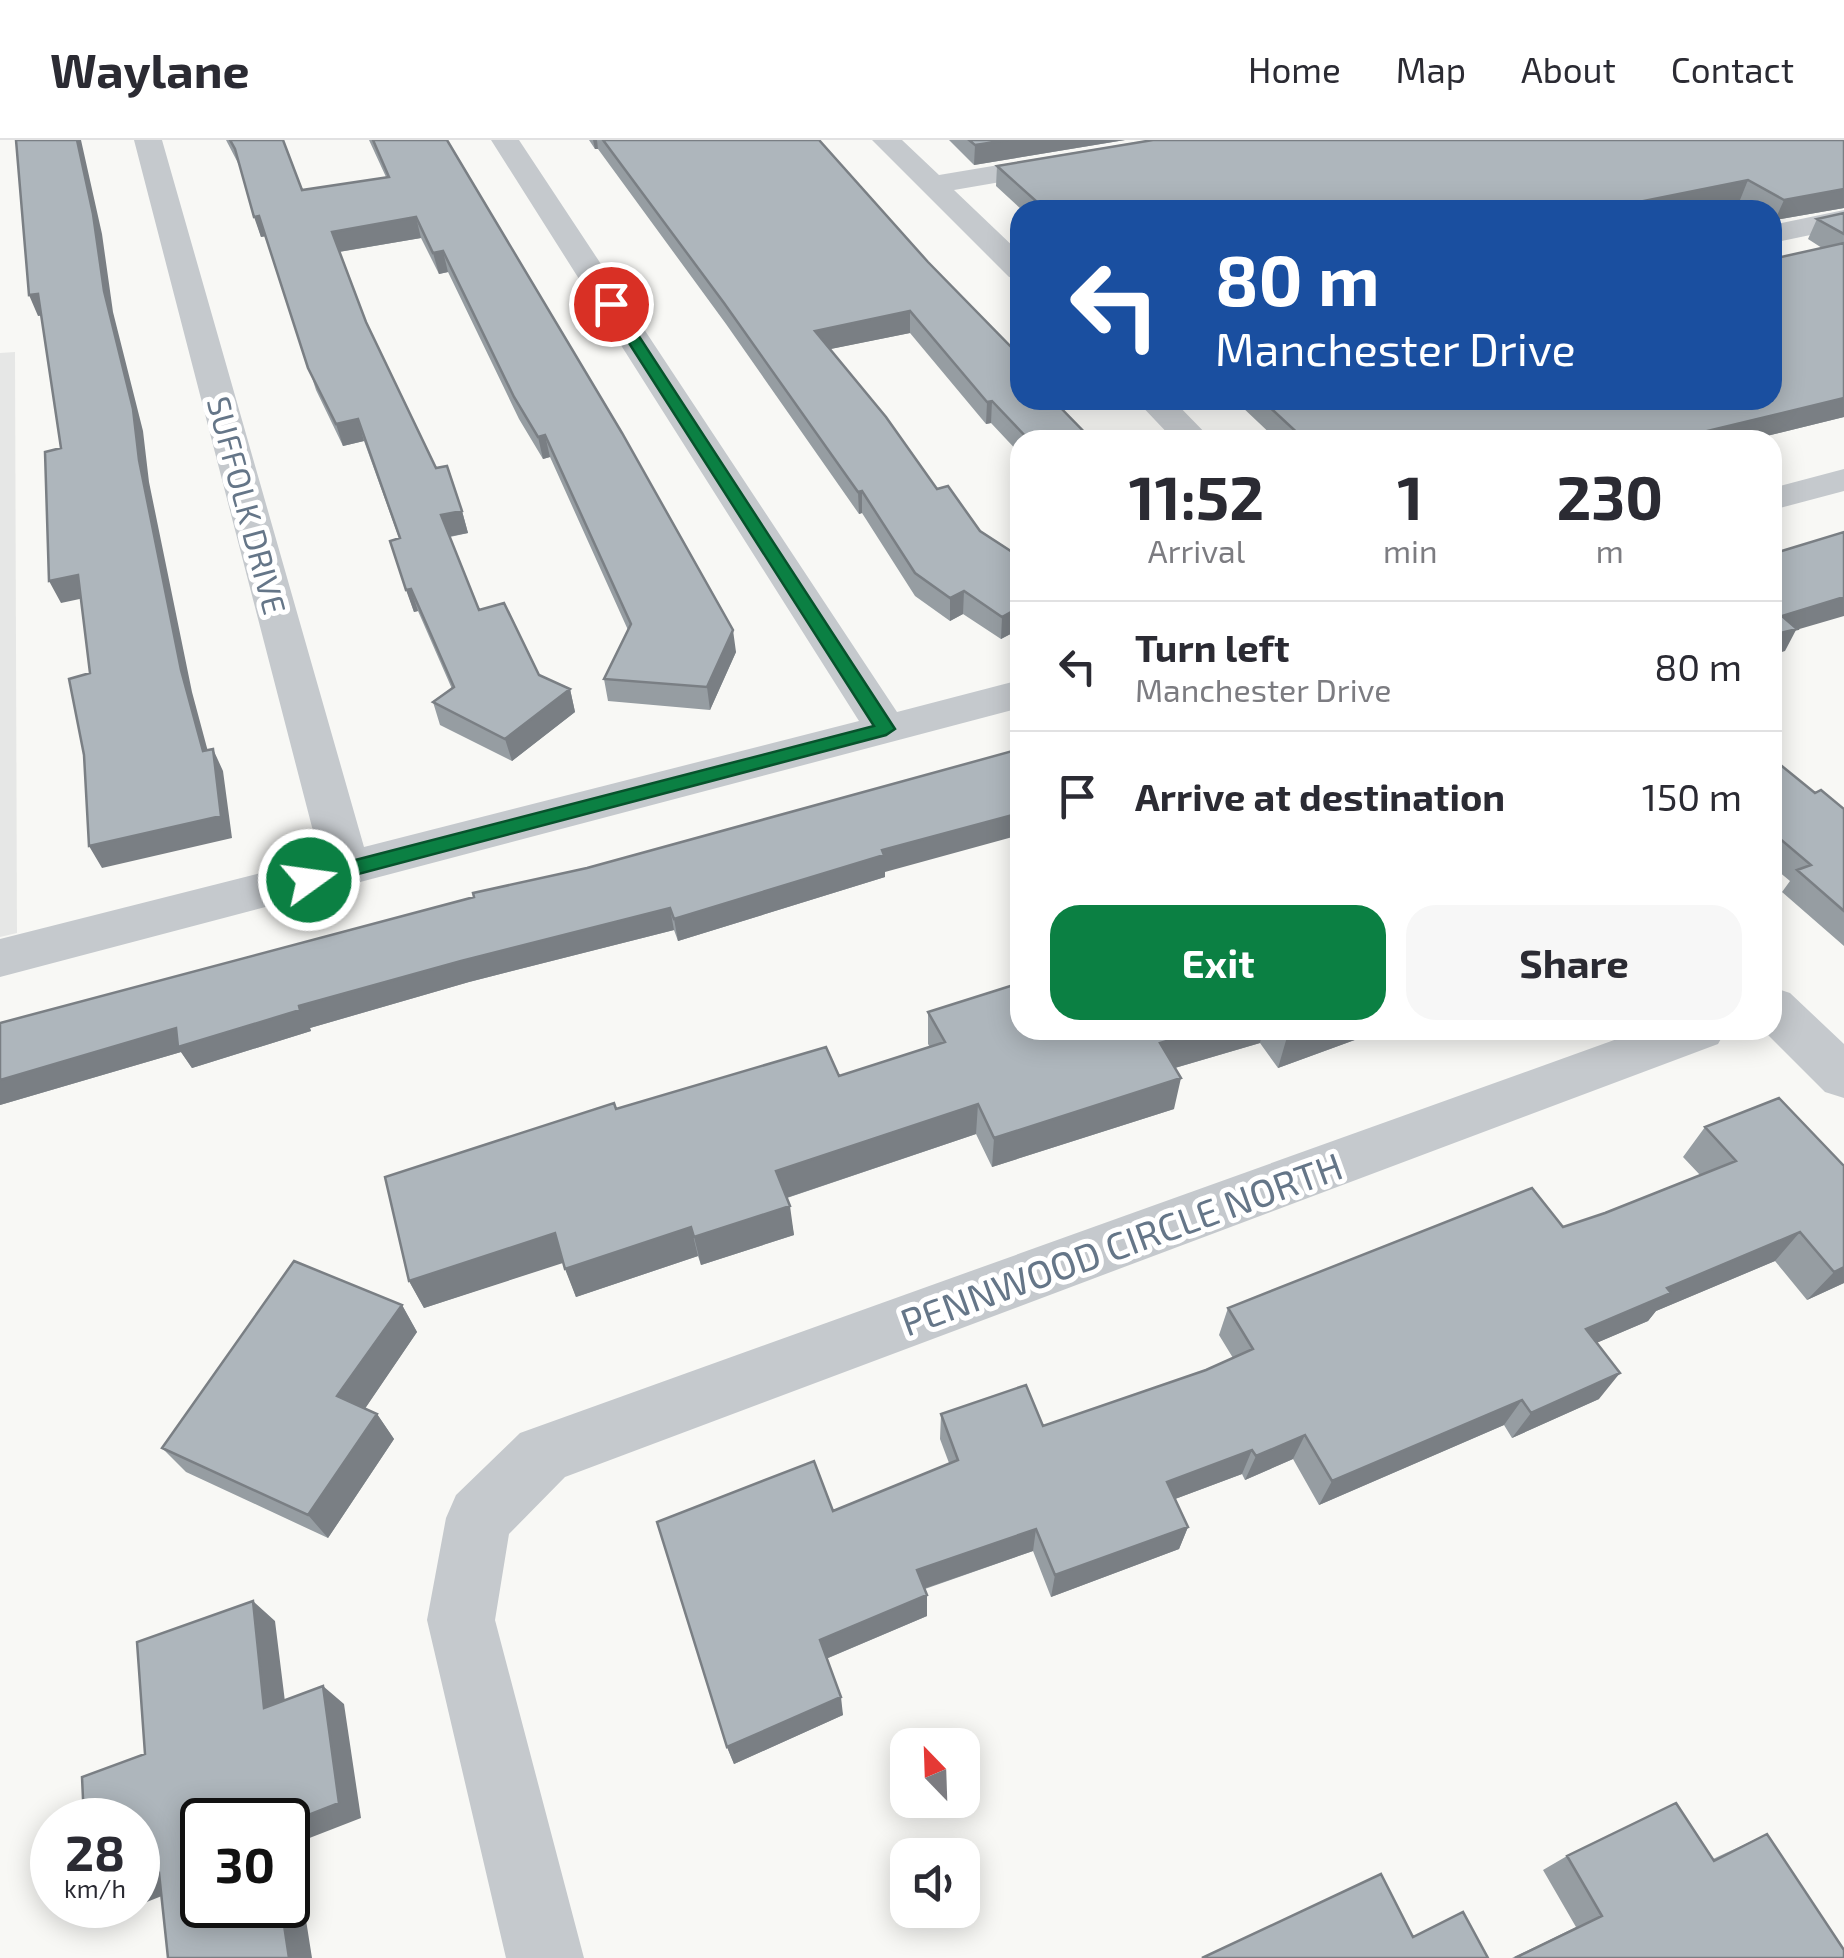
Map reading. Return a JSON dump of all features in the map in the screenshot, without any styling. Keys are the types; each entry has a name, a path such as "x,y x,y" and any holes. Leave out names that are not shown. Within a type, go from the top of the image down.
{"street":[{"name":"SUFFOLK DRIVE","path":"148,140 347,870"},
{"path":"505,140 886,729"},
{"path":"886,140 1010,260"},
{"path":"933,186 1197,140"},
{"path":"1782,232 1844,219"},
{"path":"1163,410 1184,430"},
{"path":"1782,496 1844,480"},
{"path":"0,958 1010,697"},
{"path":"1782,1017 1844,1077"},
{"name":"PENNWOOD CIRCLE NORTH","path":"545,1958 462,1620 479,1518 542,1455 1673,1040"}],"shaded area":[{"path":"15,352 17,933 0,937 0,353"}],"building":[{"path":"16,140 77,140 104,291 133,409 139,460 181,670 203,751 213,749 221,816 89,846 84,755 69,679 90,673 78,575 49,581 45,452 61,448 38,294 29,295"},
{"path":"230,140 283,140 302,190 389,177 373,140 447,140 622,433 733,630 707,687 604,679 631,624 545,435 538,437 514,397 443,251 433,253 416,217 332,232 366,322 436,468 447,466 462,511 441,515 479,610 504,603 539,675 570,689 505,739 433,702 454,687 411,589 406,590 390,541 400,538 358,419 336,424 308,368"},
{"path":"603,140 819,140 928,262 1010,346 1010,410 1063,410 1082,430 1020,430 992,401 987,402 910,311 815,331 886,417 937,489 948,486 980,531 1010,550 1010,613 1002,617 964,591 950,598 915,573 862,491 858,492"},
{"path":"969,140 1008,140 975,145"},
{"path":"1153,140 1844,140 1844,189 1784,200 1748,180 1649,200 1035,200 997,166"},
{"path":"1844,213 1844,234 1817,219"},
{"path":"1844,243 1844,398 1711,430 1294,430 1273,410 1782,410 1782,257"},
{"path":"1844,532 1844,597 1782,616 1782,551"},
{"path":"1782,616 1797,629 1782,633"},
{"path":"1010,752 1010,816 882,850 884,855 674,919 670,908 299,1006 300,1010 178,1047 176,1028 0,1080 0,1023 474,897 473,893 587,868"},
{"path":"1782,766 1815,793 1821,790 1844,809 1844,911 1797,870 1811,865 1782,840"},
{"path":"1010,986 1010,1040 1170,1040 1160,1043 1181,1078 994,1138 978,1104 776,1171 790,1206 694,1237 691,1227 565,1269 555,1233 409,1281 385,1177 614,1103 616,1109 826,1047 839,1076 945,1042 928,1012"},
{"path":"1779,1098 1844,1166 1844,1267 1834,1272 1800,1232 1667,1288 1671,1293 1586,1329 1620,1373 1531,1413 1522,1400 1332,1481 1305,1435 1256,1456 1252,1450 1167,1482 1188,1527 1055,1575 1036,1529 917,1570 927,1595 820,1640 841,1697 727,1747 657,1522 814,1461 833,1511 958,1460 941,1414 1026,1385 1043,1426 1206,1370 1253,1349 1228,1308 1532,1188 1563,1227 1605,1213 1736,1161 1705,1127"},
{"path":"294,1261 402,1305 337,1396 377,1414 308,1515 162,1448"},
{"path":"253,1601 264,1708 323,1686 339,1803 310,1814 310,1798 180,1798 180,1928 284,1928 289,1958 168,1958 160,1882 160,1798 83,1798 82,1777 145,1754 137,1642"},
{"path":"1676,1803 1714,1861 1767,1834 1844,1950 1844,1958 1515,1958 1602,1916 1567,1856"},
{"path":"1381,1874 1413,1937 1463,1912 1488,1958 1202,1958"}],"route":[{"path":"309,880 886,729 611,304"}]}
